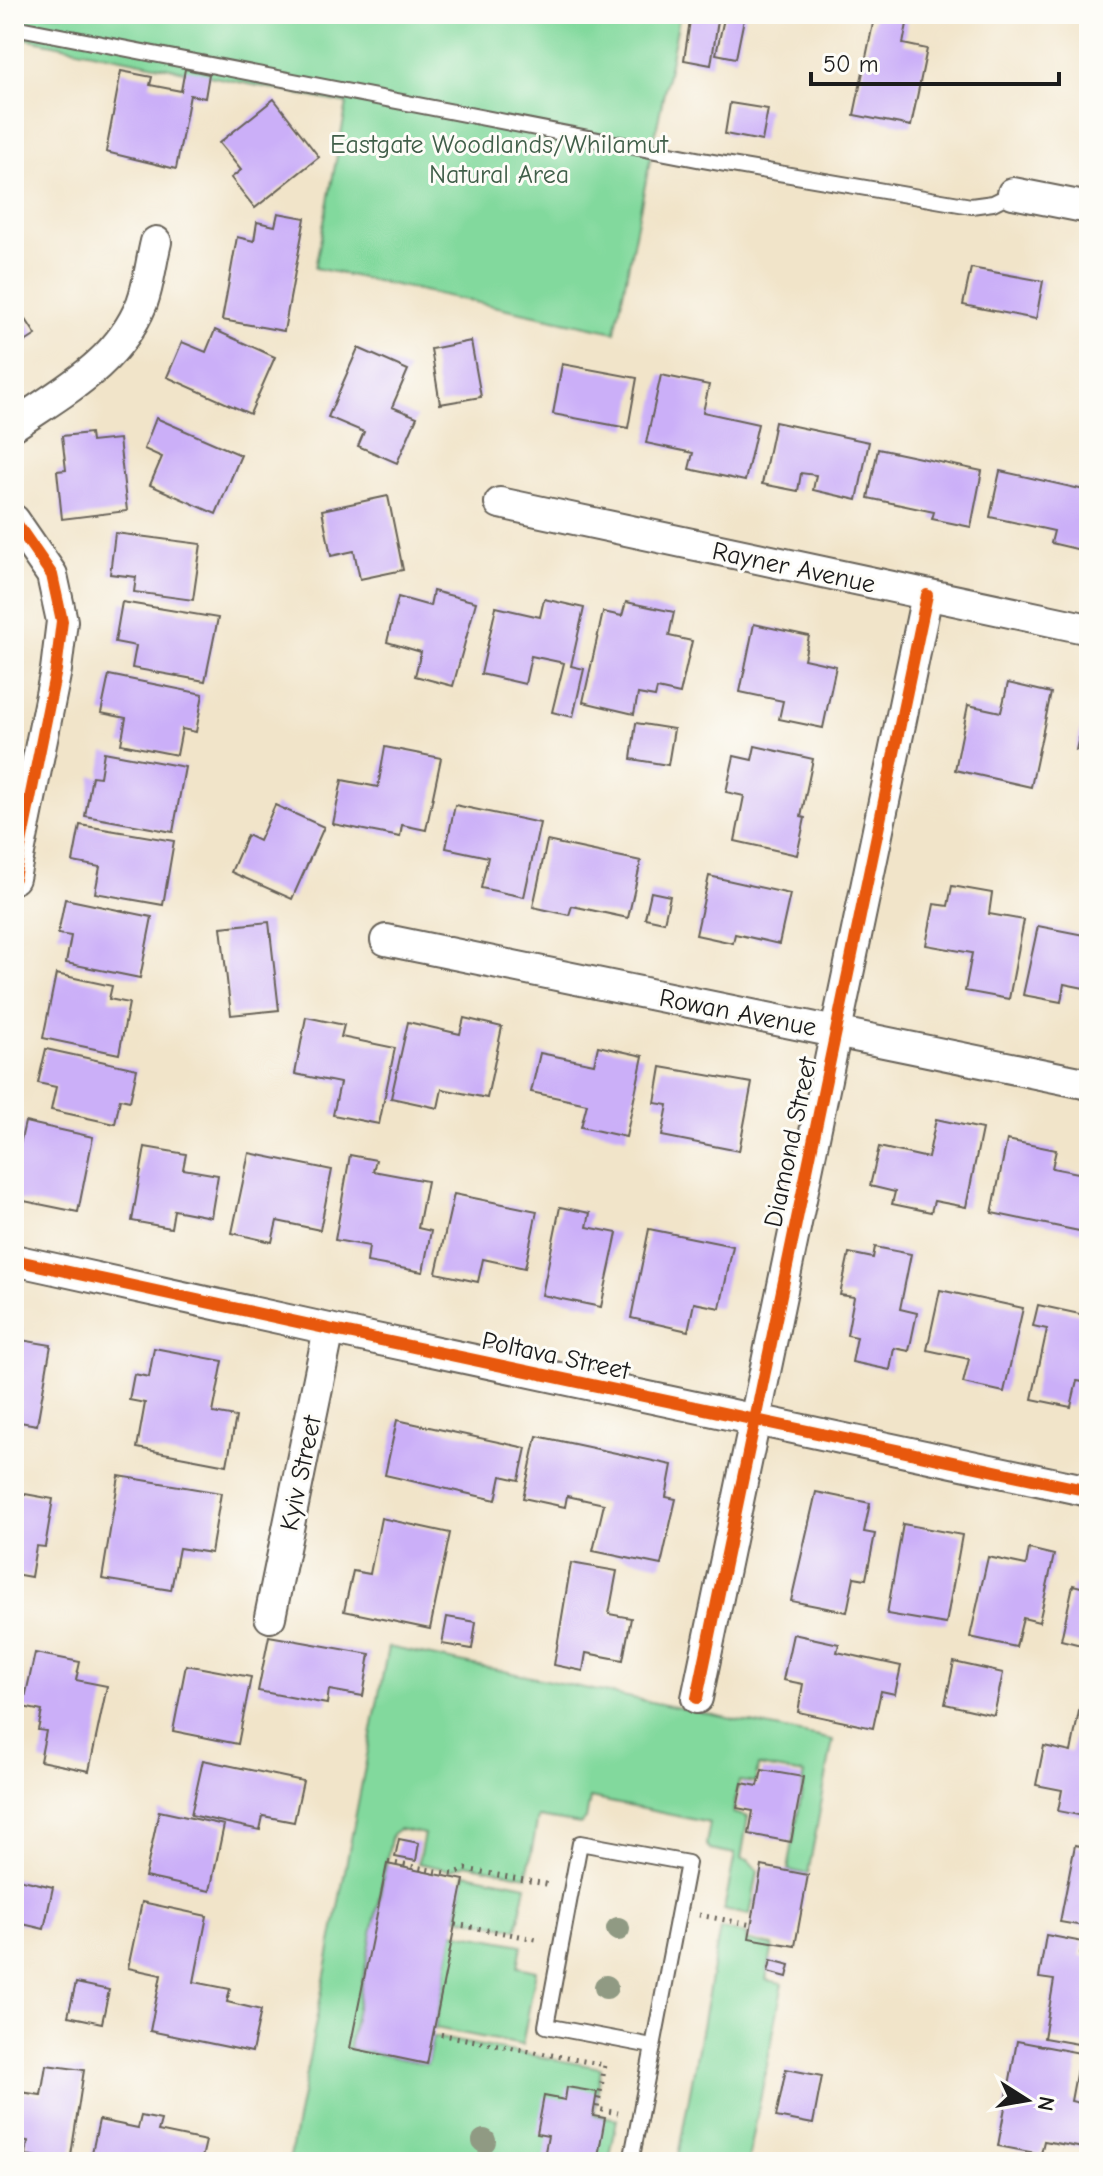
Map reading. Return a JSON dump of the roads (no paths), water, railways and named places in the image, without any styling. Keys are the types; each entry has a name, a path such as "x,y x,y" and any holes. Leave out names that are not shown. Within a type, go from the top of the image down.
{"street":[{"path":"1013,193 1089,208"},
{"path":"14,425 97,369 128,334 143,300 156,242"},
{"name":"Rayner Avenue","path":"500,503 1089,629"},
{"path":"14,520 52,575 62,621 56,670 14,878"},
{"name":"Diamond Street","path":"697,1698 927,595"},
{"name":"Rowan Avenue","path":"386,940 1089,1084"},
{"name":"Poltava Street","path":"14,1260 1089,1491"},
{"name":"Kyiv Street","path":"270,1617 329,1329"}],"lane":[{"path":"14,27 702,160 971,206 993,203 1013,193"},
{"path":"631,2162 688,1863 580,1843 546,2026 652,2046"}],"park label":[{"name":"Eastgate Woodlands/Whilamut Natural Area","path":"499,159"}]}
